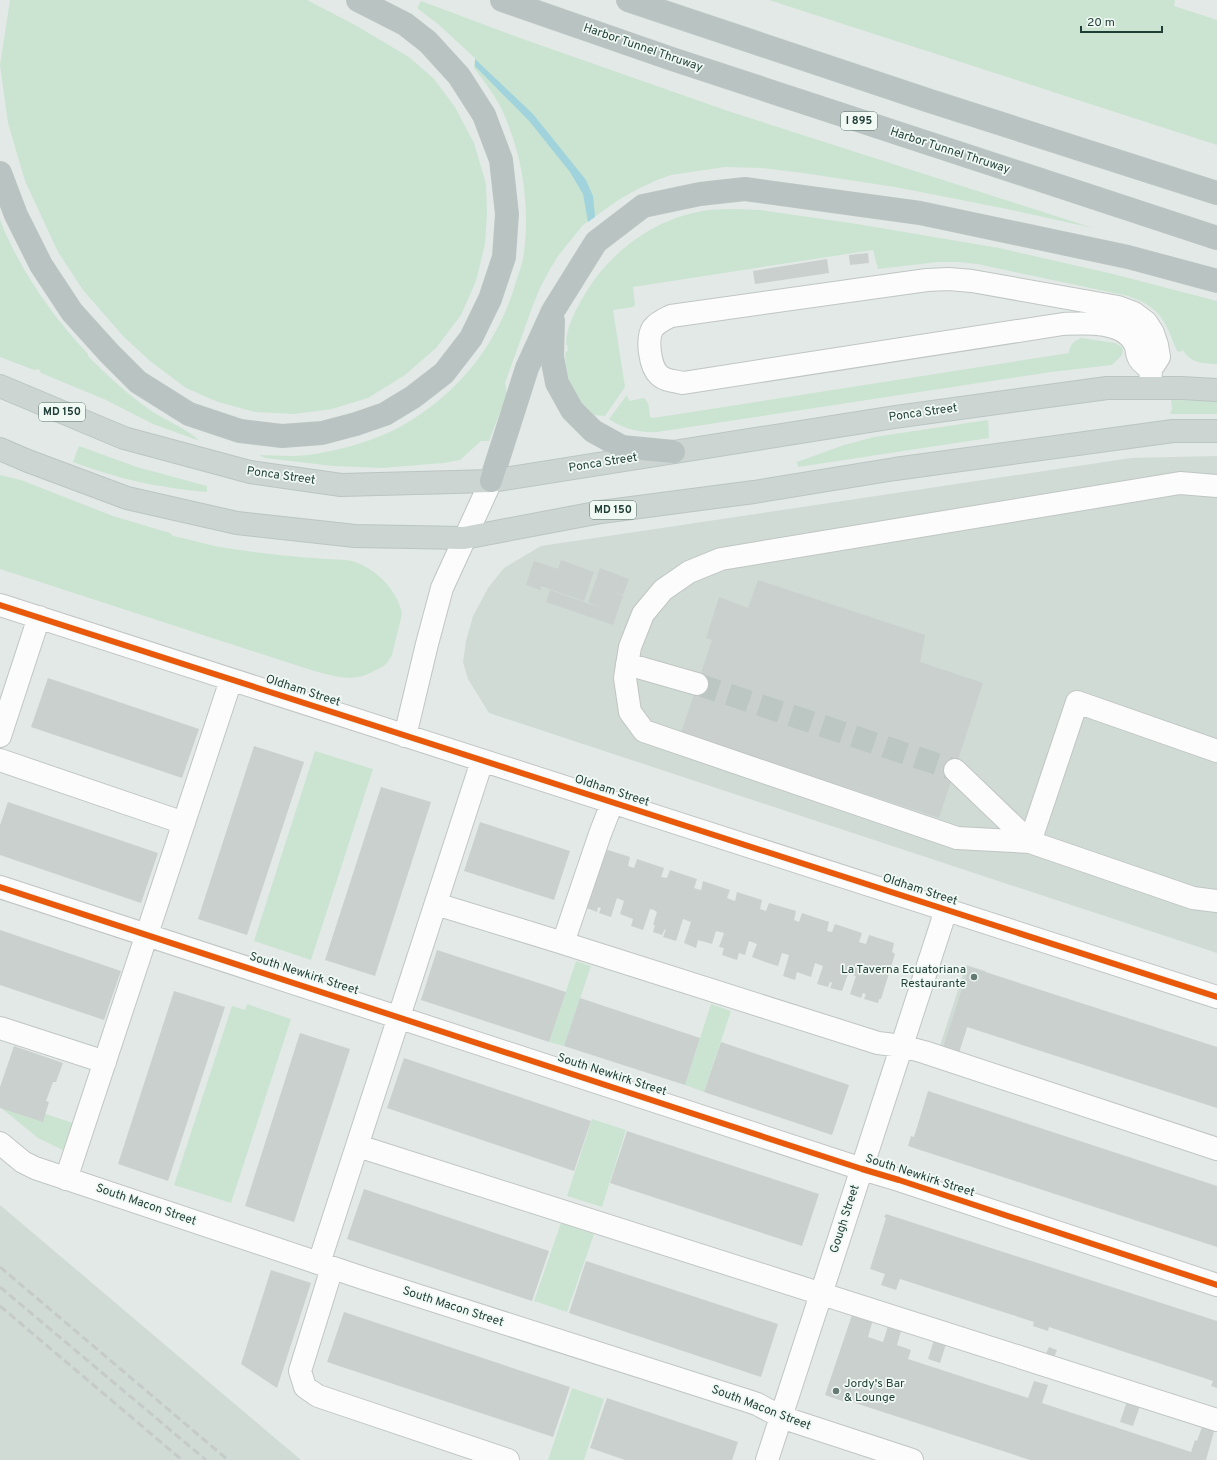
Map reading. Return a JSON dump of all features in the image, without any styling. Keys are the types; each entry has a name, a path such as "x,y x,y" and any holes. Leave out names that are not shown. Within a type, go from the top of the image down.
{"highway":[{"path":"0,172 16,215 41,265 72,312 138,382 176,406 189,414 240,431 282,436 322,433 356,424 385,414 413,397 444,373 471,338 490,299 504,257 507,214 502,160 484,116 459,76 428,42 405,24 358,0"},
{"name":"Harbor Tunnel Thruway","path":"502,0 672,59 1217,238"},
{"path":"628,0 930,101 1217,193"},
{"path":"492,481 526,368 553,312 596,242 643,206 700,194 745,189 920,213 1128,257 1217,281"},
{"path":"553,312 552,357 557,383 572,410 593,430 622,447 674,452"}],"main road":[{"name":"Ponca Street","path":"0,386 124,438 250,472 341,484 492,481 895,417 1107,388 1150,379 1217,390"},
{"name":"MD 150","path":"6,454 127,498 237,523 355,536 464,538 602,512 754,492 910,467 1173,431 1217,431"}],"street":[{"path":"948,279 972,281 1102,304 1118,307 1134,313 1146,322 1158,345 1159,357 1150,379 1138,358 1135,343 1125,332 1112,326 1091,322 1048,327 683,383 670,381 659,375 652,364 649,341 653,329 661,321 671,316 927,280 948,279"},
{"path":"405,736 442,588 464,538 492,481"},
{"path":"1217,486 1180,483 721,559 690,572 663,590 643,614 630,647 625,678 630,712 644,731 957,838 1030,842 1193,898 1217,902"},
{"name":"Oldham Street","path":"0,605 1217,997"},
{"path":"0,736 39,617"},
{"path":"627,664 697,684"},
{"path":"66,1179 231,680"},
{"path":"1030,842 1077,702 1217,751"},
{"path":"0,760 184,823"},
{"path":"482,760 358,1146 300,1371 305,1387 318,1396 508,1460"},
{"path":"955,770 1030,842"},
{"path":"563,943 612,802"},
{"name":"South Newkirk Street","path":"0,886 1217,1285"},
{"path":"436,904 878,1043 902,1046 924,1052 1217,1149"},
{"name":"Gough Street","path":"767,1460 946,910"},
{"path":"0,1028 105,1062"},
{"name":"South Macon Street","path":"0,1143 23,1162 66,1179 326,1266 745,1400 757,1404 781,1417 912,1460"},
{"path":"358,1146 1217,1420"}],"shaded area":[{"path":"1217,456 1217,953 489,713 468,679 463,662 466,641 473,616 488,588 504,568 541,546 1131,458"},
{"path":"966,965 986,971 957,1058 938,1052"},
{"path":"0,1205 301,1460 0,1460"}],"green space":[{"path":"10,0 307,0 355,25 409,57 434,79 455,107 474,143 486,184 487,214 485,244 476,281 461,315 436,348 405,375 368,398 332,409 294,414 255,412 218,402 186,388 150,361 123,336 83,290 58,252 25,181 8,123 0,65"},
{"path":"769,0 1175,0 1174,6 1217,20 1217,145"},
{"path":"421,1 520,38 728,111 1093,228 895,187 803,173 761,168 725,167 671,175 657,180 620,199 583,225 558,256 540,288 533,305 505,383 507,394 489,441 481,441 460,460 443,463 382,468 333,466 265,458 259,455 307,455 332,451 358,444 394,430 424,411 459,382 487,347 498,328 515,285 523,259 526,221 523,182 515,144 501,108 489,88 474,68 475,58 439,25 417,8"},
{"path":"709,210 761,210 857,224 999,248 1113,274 1217,301 1217,364 1198,362 1189,358 1183,350 1180,352 1177,351 1164,323 1155,310 1139,300 1128,296 977,264 938,262 878,269 873,250 633,287 635,305 633,307 613,310 625,387 605,416 594,415 578,399 572,387 567,373 565,353 568,350 566,338 572,318 596,278 622,249 654,228 671,220 690,214"},
{"path":"0,220 17,257 38,292 62,324 88,354 88,356 111,378 153,412 184,429 200,441 153,424 106,400 41,373 39,369 34,370 0,357"},
{"path":"1081,338 1115,343 1122,347 1122,355 1112,365 1051,372 657,432 632,430 609,419 627,395 629,401 644,398 648,404 650,417 653,418 1069,353 1072,344"},
{"path":"1171,400 1217,401 1217,414 1170,414 1172,409"},
{"path":"988,420 989,438 798,467 797,462 844,445 874,437"},
{"path":"79,446 137,467 207,486 207,492 139,482 73,462"},
{"path":"0,475 21,480 113,516 170,533 173,536 214,546 283,555 346,560 365,566 382,579 389,587 395,595 402,614 392,655 384,666 368,674 353,678 338,677 314,671 0,569"},
{"path":"315,751 373,769 311,960 254,941"},
{"path":"576,961 591,966 564,1046 549,1042"},
{"path":"247,1004 291,1019 231,1203 174,1185 232,1006 245,1010"},
{"path":"711,1004 731,1011 704,1092 685,1085"},
{"path":"0,1099 73,1123 63,1150 38,1138 0,1107"},
{"path":"592,1119 626,1130 602,1207 567,1196"},
{"path":"561,1223 594,1234 567,1312 534,1301"},
{"path":"572,1388 604,1399 584,1460 548,1460"}],"water":[{"path":"475,59 533,114 586,180 593,196 595,217 588,222 583,194 570,172 530,122 475,66"}],"building":[{"path":"868,253 869,263 850,265 849,255"},
{"path":"827,259 829,273 755,284 753,271"},
{"path":"561,560 594,572 584,601 541,586 541,590 526,585 534,561 558,569"},
{"path":"600,568 629,579 623,595 611,591 623,596 613,625 546,602 550,590 601,608 588,602"},
{"path":"758,580 925,635 920,662 983,683 939,818 681,733 712,640 706,638 719,597 748,608"},
{"path":"48,678 199,729 182,778 31,727"},
{"path":"254,746 304,762 247,935 198,919"},
{"path":"381,787 431,802 375,976 325,960"},
{"path":"8,802 158,853 141,903 0,855 0,825"},
{"path":"480,822 570,851 554,900 464,871"},
{"path":"605,849 630,857 628,866 634,868 637,859 664,868 661,877 667,878 670,870 697,879 694,888 697,889 701,890 703,881 730,890 727,898 735,901 737,892 762,900 760,909 766,911 769,903 796,911 794,920 799,922 802,913 829,922 827,931 832,932 835,924 862,933 859,942 866,944 869,935 894,943 892,952 895,954 881,999 879,999 878,1003 864,999 866,994 863,993 861,998 850,994 856,976 848,974 842,991 830,988 831,982 828,987 817,984 823,966 815,963 811,977 797,972 795,980 783,976 789,955 782,953 778,966 765,962 752,957 757,944 749,941 745,955 739,953 737,960 722,955 724,948 719,947 724,933 716,931 712,944 698,940 696,948 684,943 691,922 683,919 676,941 663,937 666,929 662,935 653,932 655,925 653,925 657,912 654,910 650,909 643,930 631,926 633,919 620,914 624,901 617,898 611,917 599,913 601,908 598,907 597,912 584,907"},
{"path":"0,930 121,971 104,1020 0,985"},
{"path":"437,950 566,992 549,1042 421,1000"},
{"path":"967,966 1217,1047 1217,1108 967,1027 958,1056 942,1051 968,970 966,970"},
{"path":"174,991 225,1007 168,1181 118,1164"},
{"path":"580,998 700,1038 685,1085 564,1046"},
{"path":"300,1033 350,1049 294,1222 245,1206"},
{"path":"721,1042 849,1085 832,1135 704,1092"},
{"path":"14,1046 63,1063 56,1082 53,1082 46,1101 49,1102 43,1122 0,1108 0,1087"},
{"path":"404,1058 591,1121 574,1171 387,1108"},
{"path":"928,1091 1217,1186 1217,1247 908,1146 911,1136 914,1137"},
{"path":"627,1131 819,1194 802,1246 610,1183"},
{"path":"364,1189 549,1251 532,1301 347,1239"},
{"path":"886,1214 1217,1321 1217,1388 1211,1386 1213,1381 1049,1327 1048,1331 1033,1326 1034,1322 900,1279 896,1290 881,1285 885,1274 870,1269"},
{"path":"586,1261 778,1324 761,1377 569,1313"},
{"path":"271,1270 311,1283 277,1388 241,1364"},
{"path":"344,1312 570,1387 553,1437 327,1362"},
{"path":"853,1312 874,1316 868,1337 883,1342 888,1326 901,1331 897,1345 911,1350 908,1359 1028,1398 1034,1381 1048,1385 1042,1403 1191,1452 1203,1424 1215,1428 1206,1460 1030,1460 846,1400 845,1402 825,1395"},
{"path":"934,1340 946,1344 940,1363 928,1359"},
{"path":"1049,1347 1057,1350 1053,1360 1045,1356"},
{"path":"607,1398 738,1442 732,1460 625,1460 590,1448"},
{"path":"1127,1401 1140,1406 1133,1426 1120,1422"}],"tunnel":[{"path":"697,684 955,770"}],"railway":[{"path":"0,1267 228,1460"},
{"path":"0,1287 206,1460"},
{"path":"0,1306 182,1460"}],"cycle path":[{"path":"0,605 1217,997"},
{"path":"0,887 1217,1285"}],"place":[{"name":"La Taverna Ecuatoriana Restaurante","path":"974,977"},
{"name":"Jordy's Bar & Lounge","path":"836,1391"}]}
